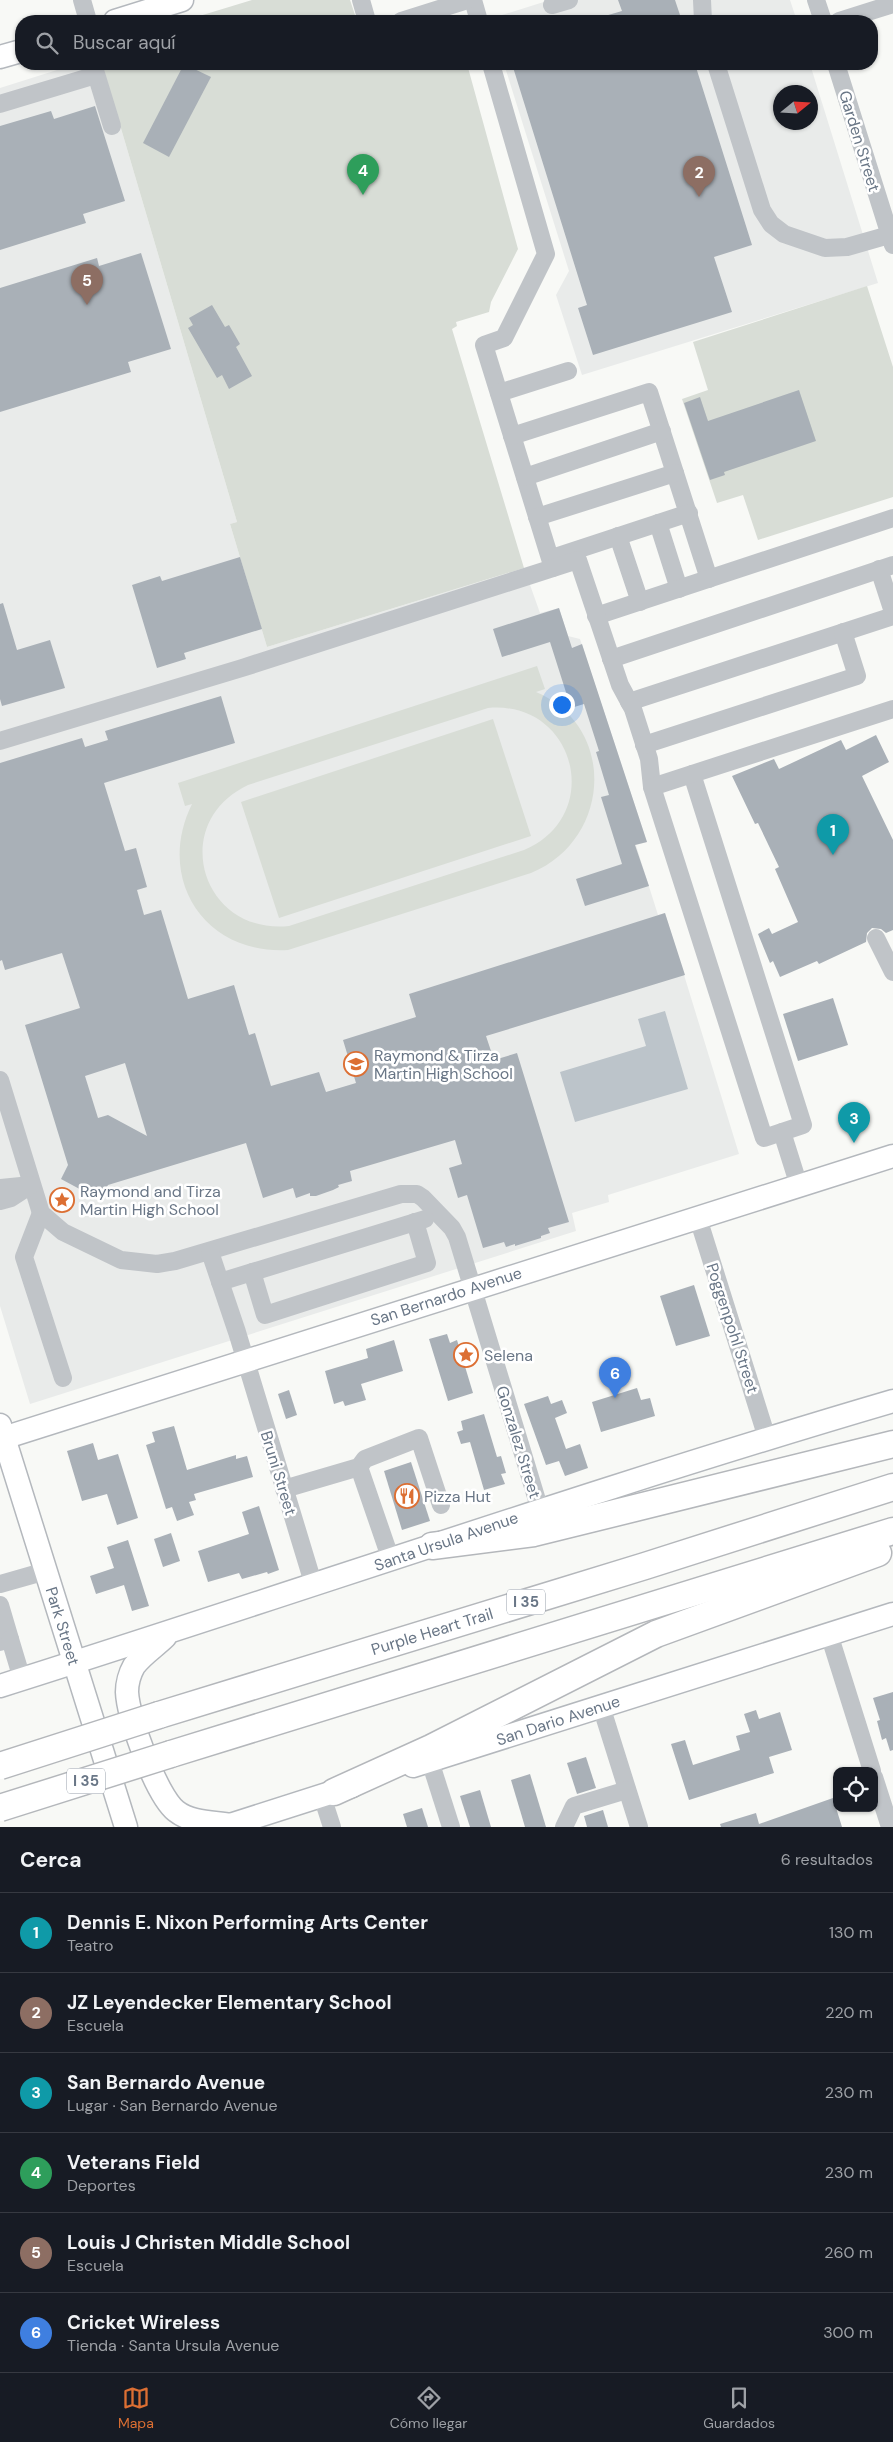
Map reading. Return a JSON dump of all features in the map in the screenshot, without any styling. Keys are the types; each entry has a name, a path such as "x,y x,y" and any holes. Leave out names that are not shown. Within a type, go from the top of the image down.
{"highway":[{"path":"432,1546 534,1533 893,1444"},
{"name":"Purple Heart Trail","path":"0,1766 893,1487"},
{"name":"I 35","path":"0,1808 893,1532"},
{"path":"328,1794 431,1748 656,1634 893,1546"}],"main road":[{"path":"134,15 182,0"},
{"path":"0,57 15,52"},
{"name":"San Bernardo Avenue","path":"1,1434 244,1361 893,1156"},
{"name":"Santa Ursula Avenue","path":"0,1686 314,1586 540,1510 768,1438 893,1401"},
{"name":"Park Street","path":"1,1434 126,1827"},
{"name":"San Dario Avenue","path":"228,1826 893,1614"},
{"path":"169,1633 134,1666 127,1692 134,1721 154,1781 162,1796 176,1812 190,1819 228,1826"}],"street":[{"path":"82,0 86,15"},
{"path":"360,0 366,15"},
{"path":"420,15 468,0"},
{"path":"473,0 477,15"},
{"path":"702,0 703,15"},
{"path":"816,0 821,15"},
{"path":"858,15 893,4"},
{"path":"0,104 92,70"},
{"path":"95,70 112,126"},
{"path":"494,70 546,254 504,338 484,346 552,563"},
{"path":"718,70 762,210 770,224 792,237 831,249 892,238"},
{"name":"Garden Street","path":"838,70 892,238"},
{"path":"499,393 568,371"},
{"path":"512,436 649,392 709,579"},
{"path":"525,476 662,431"},
{"path":"537,517 675,472"},
{"path":"0,740 242,668 552,563 618,536 688,514"},
{"path":"596,616 893,518"},
{"path":"658,523 679,589"},
{"path":"618,536 640,602"},
{"path":"552,563 578,560 620,685 629,702 649,758 652,787 764,1138 803,1125 692,774"},
{"path":"611,658 886,567 893,614 629,702"},
{"path":"644,745 857,676 843,632"},
{"path":"652,787 893,709"},
{"path":"876,938 893,972"},
{"path":"0,1080 31,1186 41,1213 24,1257 63,1378"},
{"path":"782,1132 799,1186"},
{"path":"0,1188 31,1186"},
{"path":"0,1201 11,1198 31,1186"},
{"name":"Gonzalez Street","path":"41,1213 63,1232 121,1260 157,1264 210,1252 401,1194 417,1194 452,1228 457,1237 540,1510"},
{"path":"220,1282 439,1215"},
{"name":"Poggenpohl Street","path":"698,1218 768,1438"},
{"path":"252,1272 265,1315 427,1263 415,1222"},
{"name":"Bruni Street","path":"210,1252 314,1586"},
{"path":"284,1490 359,1467 365,1459 419,1438 441,1505"},
{"path":"359,1467 391,1560"},
{"path":"0,1584 46,1571"},
{"path":"0,1606 3,1641 22,1679"},
{"path":"829,1634 871,1767"},
{"path":"601,1706 640,1827"},
{"path":"430,1761 450,1827"},
{"path":"564,1827 574,1806 628,1790"},
{"path":"878,1790 890,1827"},
{"path":"328,1794 332,1827"}],"shaded area":[{"path":"252,0 350,0 355,15 203,15"},
{"path":"550,0 790,0 795,15 502,15"},
{"name":"Raymond & Tirza Martin High School","path":"57,70 104,70 237,522 230,524 267,647 524,568 540,613 559,608 568,636 580,639 647,842 636,845 658,915 665,913 739,1154 608,1195 609,1202 572,1213 576,1231 30,1404 0,1306 0,88"},
{"path":"104,70 469,70 518,249 491,302 489,312 456,322 457,326 452,329 524,568 267,647 230,524 237,522"},
{"path":"506,70 812,70 817,85 773,85 773,130 818,130 818,90 878,283 582,375 556,295 569,271"},
{"path":"867,286 893,367 893,497 758,540 743,495 717,503 682,399 708,390 693,342"},
{"path":"537,666 545,689 536,692 563,708 581,730 592,756 594,783 589,810 577,836 558,857 531,873 288,950 259,948 233,940 211,926 195,907 184,884 180,859 182,832 192,804 185,806 178,783","holes":["488,708 518,710 542,722 559,740 569,763 571,788 565,812 549,834 524,850 289,926 259,924 234,913 216,895 206,873 203,849 208,824 223,802 248,785"]},
{"path":"493,719 531,836 279,918 241,802"},
{"path":"665,1011 688,1089 575,1122 560,1072 646,1046 638,1019"}],"building":[{"path":"618,0 675,0 680,15 608,15 622,11"},
{"path":"181,70 196,70 211,77 169,157 143,143"},
{"path":"514,70 697,70 752,245 714,257 732,312 593,355 578,308 587,305"},
{"path":"95,106 125,201 83,214 86,223 0,250 0,126 51,111 54,119"},
{"path":"141,253 171,349 128,362 131,372 0,412 0,288 97,258 99,266"},
{"path":"212,305 225,327 229,325 240,344 236,347 252,376 229,389 222,375 217,378 188,328 193,325 189,318"},
{"path":"799,390 816,441 724,472 725,475 710,480 684,403 700,397 708,421"},
{"path":"240,557 262,629 184,653 186,659 157,668 132,585 160,576 162,581"},
{"path":"3,603 17,650 50,640 65,688 2,706 0,699 0,604"},
{"path":"559,608 572,648 582,644 647,842 635,845 649,886 585,906 576,879 622,864 601,797 609,795 596,752 599,751 584,704 571,708 550,642 502,657 493,629"},
{"path":"221,696 235,743 104,783 125,851 136,848 147,887 137,890 144,915 161,910 188,999 234,985 249,1035 255,1033 271,1086 319,1072 326,1092 356,1083 343,1040 416,1017 409,994 665,913 685,975 486,1036 494,1060 517,1053 569,1222 548,1228 550,1233 541,1236 541,1238 515,1246 515,1244 506,1247 504,1242 483,1248 467,1195 458,1198 449,1168 462,1164 455,1140 350,1171 352,1181 338,1185 339,1187 333,1190 316,1196 310,1196 310,1193 296,1198 293,1188 263,1198 246,1143 108,1185 100,1200 61,1179 68,1165 25,1025 80,1008 62,953 5,970 2,960 0,961 0,763 82,738 85,747 108,740 105,731","holes":["125,1063 147,1136 108,1115 98,1118 85,1076"]},
{"path":"876,735 889,762 862,776 893,840 893,930 886,933 881,929 872,928 867,933 866,942 819,964 817,961 780,977 773,961 770,963 758,934 769,928 772,934 798,922 775,869 779,867 758,823 755,824 732,776 774,759 779,769 841,740 846,750"},
{"path":"833,998 848,1045 798,1061 783,1014"},
{"path":"694,1285 710,1336 676,1346 660,1296"},
{"path":"447,1334 450,1343 457,1340 473,1393 448,1401 429,1339"},
{"path":"394,1340 403,1371 361,1384 366,1400 345,1406 343,1401 334,1404 325,1371 368,1358 366,1349"},
{"path":"637,1388 641,1400 650,1398 655,1416 601,1432 592,1402"},
{"path":"289,1390 297,1415 286,1419 278,1394"},
{"path":"548,1396 551,1404 562,1400 567,1413 555,1418 566,1449 580,1444 588,1468 565,1476 559,1461 546,1465 524,1404"},
{"path":"484,1414 497,1457 501,1456 506,1473 501,1474 505,1484 484,1490 470,1442 461,1444 457,1432 463,1430 461,1421"},
{"path":"174,1426 187,1470 236,1455 236,1459 247,1456 253,1477 194,1494 196,1500 189,1502 194,1515 177,1521 172,1507 166,1509 146,1445 155,1442 152,1432"},
{"path":"93,1443 98,1460 118,1454 138,1518 117,1525 107,1494 82,1501 67,1451"},
{"name":"Pizza Hut","path":"411,1462 430,1521 402,1530 384,1471"},
{"path":"259,1506 279,1570 242,1579 239,1573 208,1582 198,1551 249,1534 242,1512"},
{"path":"171,1533 180,1561 163,1567 154,1539"},
{"path":"128,1540 149,1606 132,1611 124,1585 96,1594 90,1576 114,1568 107,1547"},
{"path":"893,1692 893,1750 890,1751 886,1738 882,1740 877,1721 880,1720 873,1698"},
{"path":"756,1710 759,1719 780,1712 792,1750 769,1757 774,1773 689,1800 671,1744 685,1740 693,1765 740,1750 736,1736 750,1732 744,1714"},
{"path":"586,1757 596,1788 577,1794 567,1763"},
{"path":"530,1774 546,1827 525,1827 511,1780"},
{"path":"480,1790 491,1827 470,1827 460,1796"},
{"path":"833,1798 833,1812 837,1812 842,1827 721,1827 720,1824 756,1813 759,1824"},
{"path":"422,1808 428,1827 407,1827 403,1814"},
{"path":"603,1810 608,1827 587,1827 584,1816"}],"place":[{"name":"Veterans Field","path":"363,195"},
{"name":"JZ Leyendecker Elementary School","path":"699,197"},
{"name":"Louis J Christen Middle School","path":"87,305"},
{"name":"Dennis E. Nixon Performing Arts Center","path":"833,855"},
{"name":"Raymond & Tirza Martin High School","path":"356,1064"},
{"name":"San Bernardo Avenue","path":"854,1143"},
{"name":"Raymond and Tirza Martin High School","path":"62,1200"},
{"name":"Selena","path":"466,1355"},
{"name":"Cricket Wireless","path":"615,1398"},
{"name":"Pizza Hut","path":"407,1496"}]}
